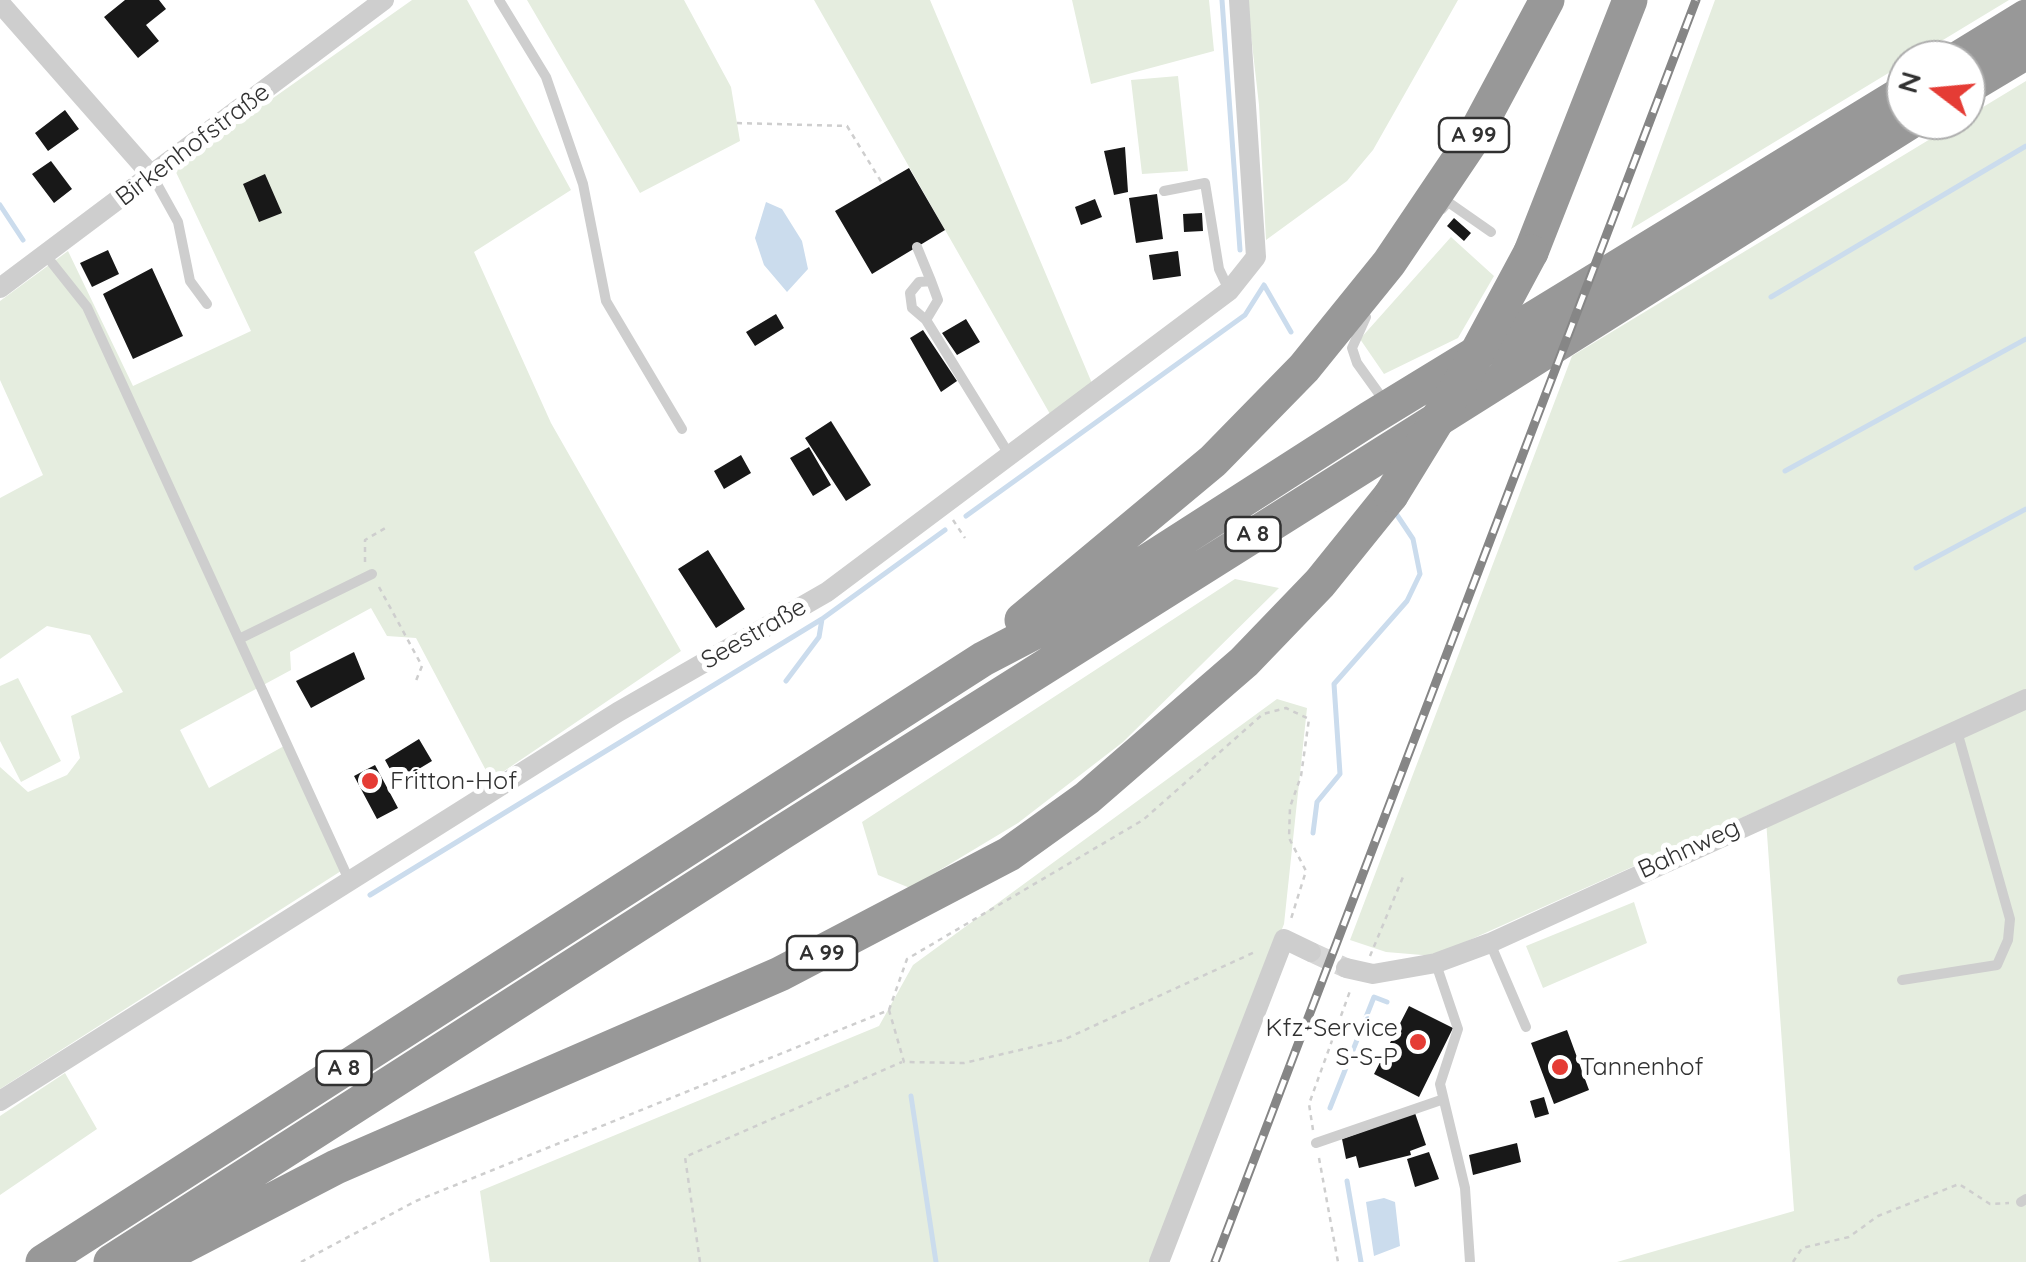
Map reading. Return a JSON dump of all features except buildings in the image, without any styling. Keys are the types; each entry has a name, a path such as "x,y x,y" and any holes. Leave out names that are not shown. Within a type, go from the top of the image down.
{"highway":[{"name":"A 99","path":"982,659 1040,603 1118,544 1213,462 1304,368 1388,263 1472,140 1547,0"},
{"name":"A 99","path":"153,1262 336,1167 780,974 1009,854 1087,798 1244,662 1320,583 1391,496 1531,252 1630,0"},
{"path":"1986,42 2026,17"},
{"path":"1986,76 2026,52"},
{"name":"A 8","path":"43,1262 982,659 1048,625 1388,407 1886,103"},
{"name":"A 8","path":"111,1262 598,954 784,831 1886,137"}],"street":[{"name":"Birkenhofstraße","path":"0,288 154,177 384,0"},
{"name":"Seestraße","path":"0,1101 618,712 827,592 1011,457 1023,436 1230,291 1256,257 1239,0"},
{"path":"0,3 154,177"},
{"name":"Bahnweg","path":"1356,970 1374,974 1436,963 1490,944 1731,830 2026,699"},
{"path":"1159,1262 1284,939 1311,952"}],"lane":[{"path":"498,0 546,77 583,184 606,302 682,429"},
{"path":"154,177 178,222 190,281 207,304"},
{"path":"1164,191 1205,183 1218,269 1230,291"},
{"path":"1386,289 1448,202 1491,232"},
{"path":"917,247 938,300 926,320"},
{"path":"44,253 87,307 349,880"},
{"path":"931,281 918,282 910,293 912,308 926,320 1011,457"},
{"path":"1376,304 1356,333 1352,348 1357,364 1388,407"},
{"path":"239,640 372,574"},
{"path":"1902,980 1998,965 2008,940 2010,919 1956,730"},
{"path":"1490,944 1526,1026"},
{"path":"1436,963 1458,1029 1441,1078 1440,1100 1465,1188 1470,1262"},
{"path":"1316,1143 1440,1100"}],"path":[{"path":"737,123 847,126 882,183"},
{"path":"944,506 965,538"},
{"path":"388,527 365,540 362,558 422,666 415,682"},
{"path":"700,1262 684,1157 904,1062 964,1063 1062,1040 1284,939 1306,871 1290,838 1290,807 1301,776 1309,719 1286,708 1263,714 1143,820 907,959 889,1010 904,1062"},
{"path":"1338,1262 1309,1104 1356,970 1403,876"},
{"path":"301,1262 416,1201 889,1010"},
{"path":"1793,1262 1802,1248 1849,1237 1878,1216 1959,1184 1990,1204 2023,1200"}],"shaded area":[{"path":"412,0 467,0 571,190 474,252 551,423 681,651 491,780 416,638 387,636 371,608 290,652 291,670 180,730 209,788 284,746 341,871 0,1089 0,767 28,792 67,775 80,758 71,716 123,692 90,635 47,626 0,659 0,498 43,475 0,380 0,301 68,251 133,386 251,331 174,168"},
{"path":"527,0 684,0 731,87 740,141 640,193"},
{"path":"814,0 930,0 1094,388 1050,414"},
{"path":"1072,0 1209,0 1214,51 1091,84"},
{"path":"1247,0 1458,0 1373,150 1347,181 1266,240 1259,105"},
{"path":"1715,0 2009,0 1943,40 1886,40 1886,75 1631,229"},
{"path":"1178,76 1188,171 1142,174 1131,80"},
{"path":"2026,81 2026,690 1434,956 1386,952 1350,940 1572,356 1929,140 1986,140 1986,105"},
{"path":"1451,237 1494,276 1458,338 1384,374 1360,339"},
{"path":"1235,579 1279,588 1123,742 1018,823 910,888 878,875 862,822"},
{"path":"18,678 61,761 21,782 0,741 0,686"},
{"path":"1277,699 1307,708 1284,924 1150,1262 490,1262 480,1191 879,1026 913,965"},
{"path":"2026,706 2026,1262 1617,1262 1794,1211 1766,820"},
{"path":"1634,902 1647,943 1543,988 1526,946"},
{"path":"65,1073 97,1129 0,1195 0,1116"}],"water":[{"path":"766,202 782,209 802,241 808,269 787,292 764,265 755,238"},
{"path":"1384,1198 1395,1202 1400,1246 1374,1256 1366,1202"}],"waterway":[{"path":"1222,0 1240,250"},
{"path":"1771,297 2026,146"},
{"path":"0,205 23,240"},
{"path":"966,516 1245,315 1264,285 1291,332"},
{"path":"1785,471 2026,339"},
{"path":"1916,568 2026,509"},
{"path":"1313,833 1317,802 1340,774 1334,684 1407,601 1420,574 1413,539 1397,515"},
{"path":"786,681 819,637 822,619 945,530"},
{"path":"370,895 822,619"},
{"path":"1330,1108 1374,997 1387,1002"},
{"path":"911,1096 936,1262"},
{"path":"1347,1181 1361,1262"}],"tunnel":[{"path":"1311,952 1346,968"}],"railway":[{"path":"1215,1262 1696,0"}],"place":[{"name":"Fritton-Hof","path":"370,781"},
{"name":"Kfz-Service S-S-P","path":"1418,1042"},
{"name":"Tannenhof","path":"1560,1067"}]}
